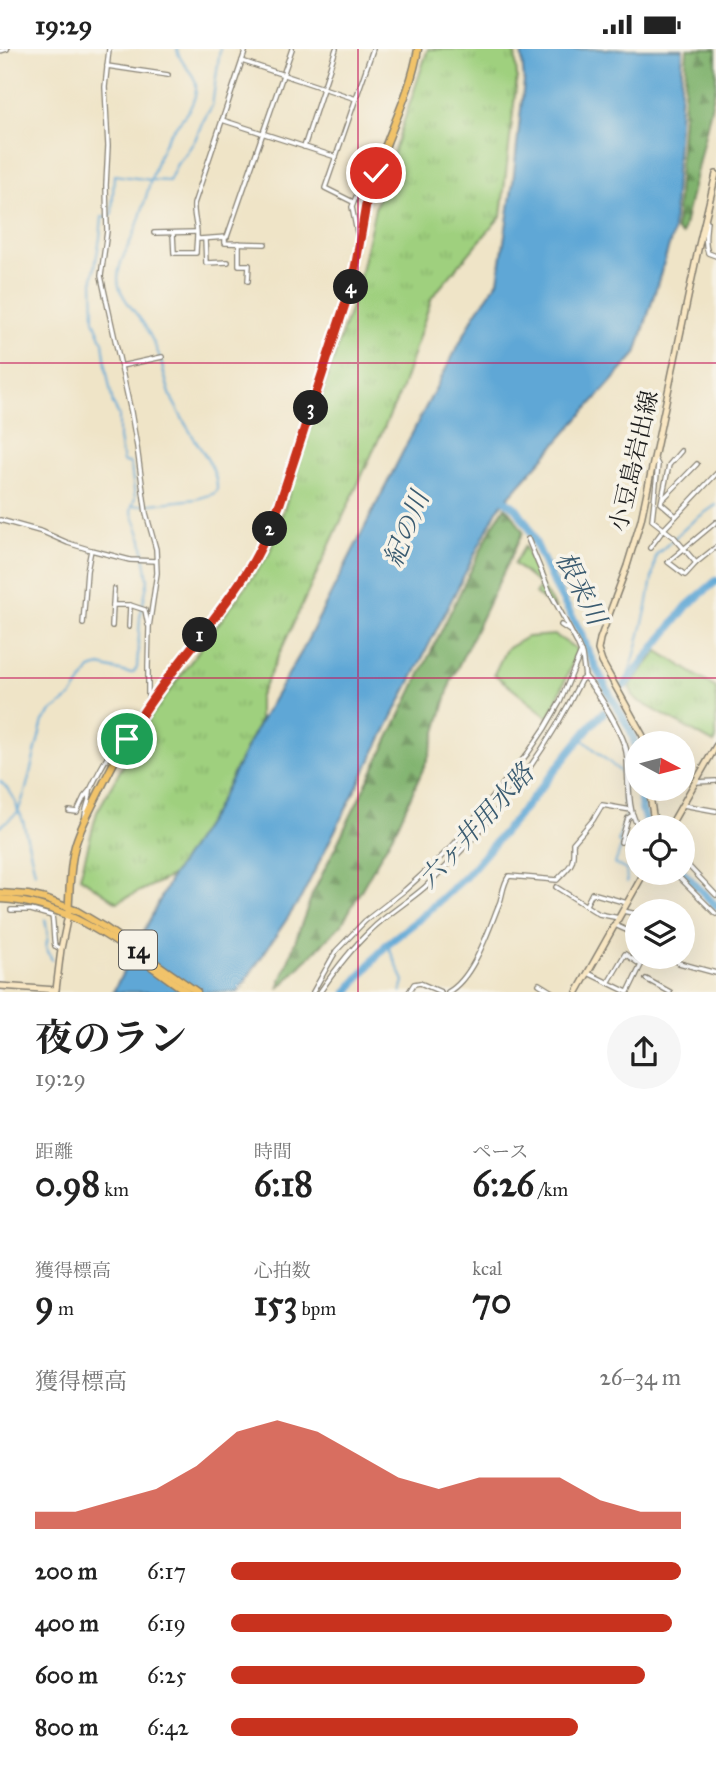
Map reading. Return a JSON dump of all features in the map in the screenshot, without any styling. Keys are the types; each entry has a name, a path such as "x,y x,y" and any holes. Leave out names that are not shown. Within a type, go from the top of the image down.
{"main road":[{"path":"0,986 56,991 75,847 85,821 127,739 151,700 242,580 270,528 351,286 366,205 412,78 418,49"},
{"name":"小豆島岩出線","path":"640,731 598,650 640,520 716,174"},
{"path":"677,815 716,746"},
{"path":"0,893 28,895 68,911"},
{"path":"0,899 68,911"},
{"path":"577,992 625,907"},
{"name":"14","path":"68,911 104,926 197,992"},
{"name":"14","path":"77,914 187,992"}],"street":[{"path":"0,51 6,49"},
{"path":"109,49 104,87 108,146 107,231 101,276 156,549 154,561 157,573 149,627 148,696 151,700"},
{"path":"173,233 173,253 196,253 194,204 246,49"},
{"path":"264,244 225,243 225,238 292,49"},
{"path":"304,148 336,49"},
{"path":"353,202 325,188 373,49"},
{"path":"242,61 356,99"},
{"path":"107,66 168,75"},
{"path":"222,120 336,157"},
{"path":"360,239 353,202 365,174 382,147 386,146"},
{"path":"708,204 705,243 708,253 716,256"},
{"path":"154,233 197,235 199,239 225,238"},
{"path":"205,239 206,263 228,263"},
{"path":"239,243 239,265 250,265 248,281"},
{"path":"121,366 162,357"},
{"path":"676,516 661,503 669,465 681,451"},
{"path":"654,457 658,465 652,520 675,539 696,563"},
{"path":"662,499 696,464"},
{"path":"650,548 664,529 716,474"},
{"path":"0,520 91,550 130,559 154,561"},
{"path":"716,522 668,562 685,575 716,547"},
{"path":"528,539 549,590 581,652 585,677 596,691 624,743 627,752 629,801 633,815"},
{"path":"83,624 91,550"},
{"path":"112,626 114,589"},
{"path":"113,605 130,605 145,610 149,627"},
{"path":"129,627 130,605"},
{"path":"561,625 571,632"},
{"path":"313,992 336,950 365,921 438,861 528,753 560,702 581,652"},
{"path":"320,992 371,930 422,889 490,821 551,737 585,677"},
{"path":"69,811 77,812 106,760 121,742 127,739"},
{"path":"696,782 716,781"},
{"path":"85,821 90,790"},
{"path":"448,992 455,988 481,951 509,876 557,880 572,865 573,843 602,805 632,812"},
{"path":"683,805 716,811"},
{"path":"621,842 632,812"},
{"path":"695,873 716,895"},
{"path":"687,885 716,915"},
{"path":"556,887 599,914 619,918"},
{"path":"586,905 592,893 625,902"},
{"path":"11,910 52,916 55,946 61,949"},
{"path":"615,925 625,930"},
{"path":"608,983 625,954"},
{"path":"695,967 716,973"},
{"path":"588,973 627,992 639,969"},
{"path":"646,979 670,992"},
{"path":"409,992 414,984 420,983 441,992"},
{"path":"539,984 552,992"}],"green space":[{"path":"428,49 515,49 517,78 501,216 432,297 401,391 259,698 259,722 214,812 172,876 117,902 80,877 97,812 149,719 269,554 358,285 375,208"},
{"path":"687,49 716,49 716,86 682,235 676,230"},
{"path":"505,507 523,532 451,681 429,756 398,825 342,924 278,989 312,895 493,525"},
{"path":"525,546 541,586 514,564"},
{"path":"541,586 556,609 535,594"},
{"path":"555,635 578,650 549,718 494,674 506,649 527,637"},
{"path":"658,651 716,688 714,743 635,699 629,686"}],"water":[{"name":"紀の川","path":"521,49 683,49 673,233 636,354 497,510 301,898 238,992 113,992 172,876 214,812 257,727 302,651 475,314 498,281 513,182 524,81"}],"waterway":[{"path":"133,506 196,499 217,491 216,477 211,465 173,401 156,348 145,326 124,297 118,278 161,150 193,102 195,81 177,49"},
{"path":"0,827 18,812 43,721 71,697 90,669 100,666 133,673 137,668 140,617 148,580 142,540 131,510 135,498 131,466 123,462 119,415 113,404 103,342 94,320 93,278 102,217 112,214 114,175 169,181 177,164 195,140 212,106 220,49"},
{"name":"根来川","path":"499,496 517,509 528,526 589,654 631,731"},
{"path":"624,686 647,607 656,555 693,521 716,505"},
{"name":"六ヶ井用水路","path":"624,686 687,606 716,581"},
{"name":"六ヶ井用水路","path":"347,992 387,944 465,877 603,713"},
{"path":"581,738 623,774 626,815"},
{"path":"0,781 12,795 20,813 35,872"},
{"name":"根来川","path":"641,801 644,815"},
{"path":"625,818 618,842 622,844 615,864 625,869"},
{"name":"根来川","path":"695,884 716,906"},
{"path":"45,919 48,937 46,947 52,960"},
{"path":"387,944 404,981 401,992"}],"route":[{"path":"127,739 151,700 242,580 270,528 351,286 366,205 376,173"}]}
